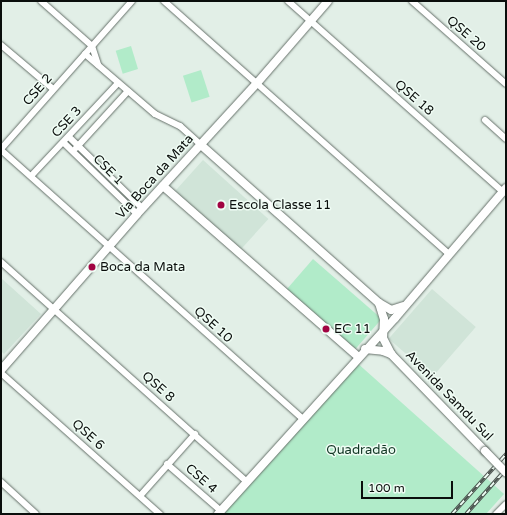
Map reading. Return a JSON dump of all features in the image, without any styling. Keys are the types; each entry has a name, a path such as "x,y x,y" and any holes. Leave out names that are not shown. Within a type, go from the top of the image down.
{"street":[{"path":"41,1 92,46 98,65"},
{"name":"CSE 2","path":"1,149 132,1"},
{"path":"164,1 449,254"},
{"name":"QSE 18","path":"288,1 505,190"},
{"name":"Via Boca da Mata","path":"1,370 140,211 257,84 328,1"},
{"name":"QSE 20","path":"412,1 506,84"},
{"path":"1,45 54,89"},
{"path":"85,54 155,114 180,126 378,303 391,310 404,305"},
{"name":"CSE 3","path":"32,175 64,143 118,83"},
{"name":"CSE 3","path":"73,151 128,91"},
{"path":"485,120 506,139"},
{"name":"CSE 1","path":"69,137 140,211"},
{"name":"CSE 1","path":"64,143 140,211"},
{"name":"QSE 10","path":"1,149 32,175 109,247 303,419"},
{"path":"163,186 358,357"},
{"path":"220,512 384,329 505,190"},
{"name":"QSE 8","path":"1,262 247,482"},
{"name":"Avenida Samdu Sul","path":"378,303 384,319 384,341 391,354 506,473"},
{"name":"Avenida Samdu Sul","path":"365,349 383,351 391,354"},
{"name":"QSE 6","path":"1,373 160,514"},
{"path":"140,496 195,434"},
{"name":"CSE 4","path":"167,464 220,512"},
{"path":"1,482 36,514"},
{"path":"496,514 506,504"}],"shaded area":[{"name":"Escola Classe 11","path":"203,160 268,219 240,251 174,192"},
{"path":"1,278 41,314 4,354 1,351"},
{"path":"432,289 476,327 432,377 389,339"}],"green space":[{"path":"131,46 138,69 123,74 116,51"},
{"path":"201,70 210,97 192,103 183,76"},
{"path":"313,259 382,319 355,349 287,289"},
{"name":"Quadradão","path":"355,361 504,494 486,514 219,514"}],"railway":[{"path":"452,514 506,454"},
{"path":"466,514 506,469"}],"place":[{"name":"Escola Classe 11","path":"221,205"},
{"name":"Boca da Mata","path":"92,267"},
{"name":"EC 11","path":"326,329"}]}
